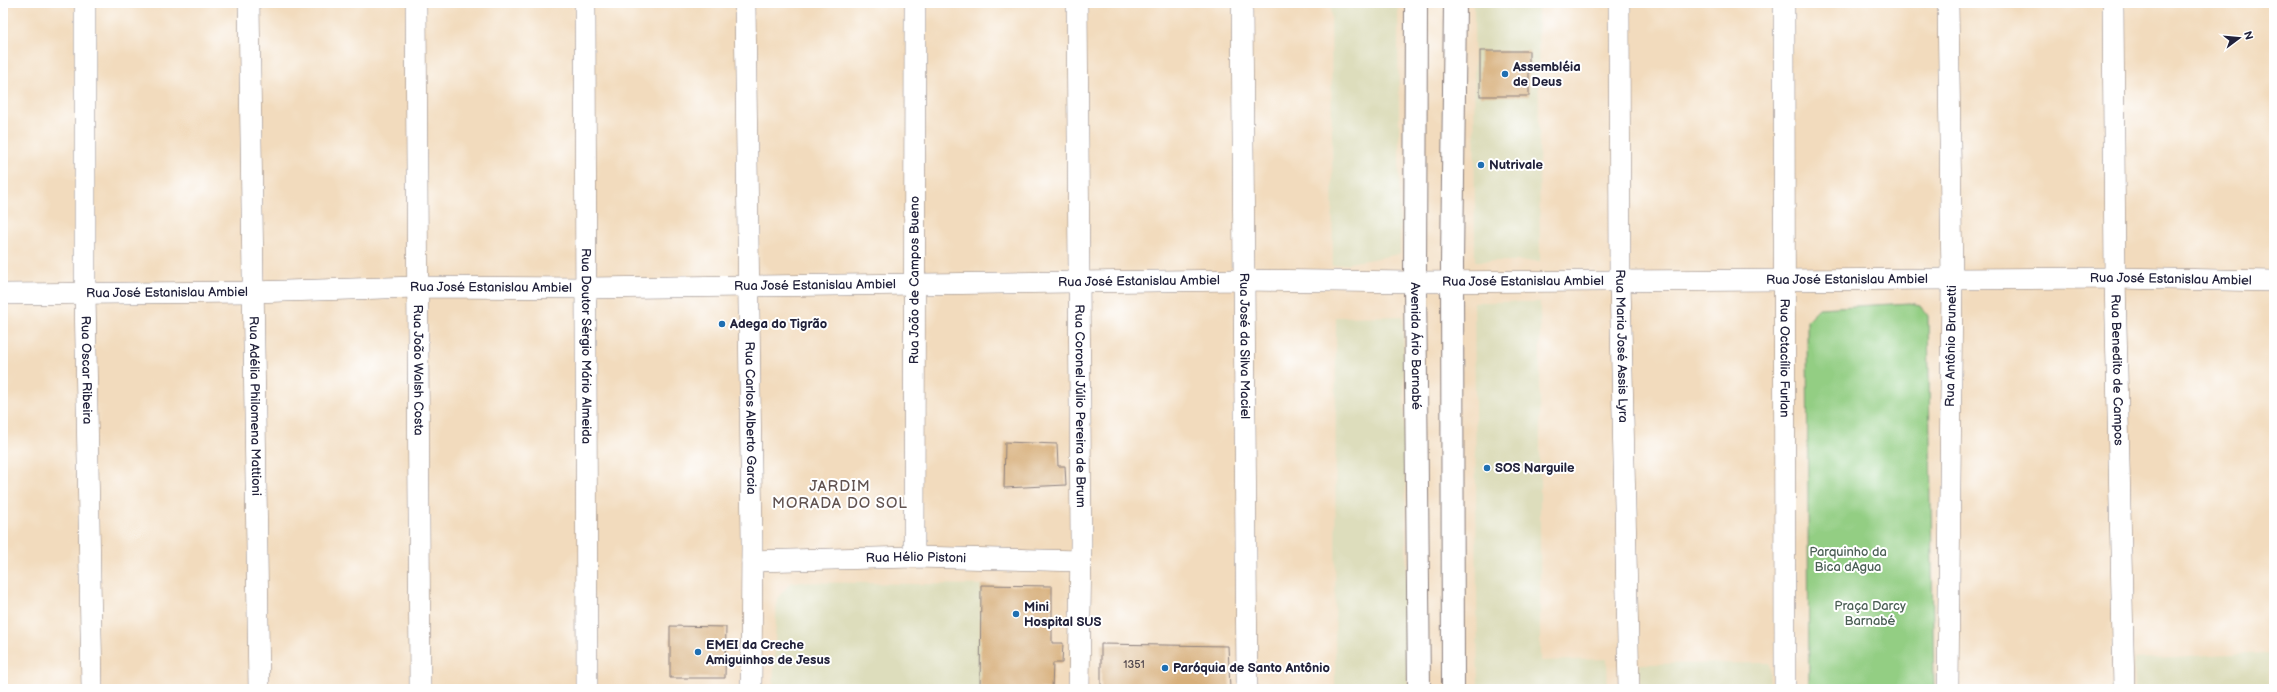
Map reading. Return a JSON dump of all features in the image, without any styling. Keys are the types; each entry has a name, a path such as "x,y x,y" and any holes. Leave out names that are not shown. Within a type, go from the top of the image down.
{"main road":[{"name":"Avenida Ário Barnabé","path":"1416,3 1415,282 1419,689"},
{"path":"1453,689 1452,282 1455,3"}],"street":[{"name":"Rua Oscar Ribeira","path":"85,3 85,293 92,689"},
{"name":"Rua Adélia Philomena Mattioni","path":"249,3 252,292 259,689"},
{"name":"Rua João Walsh Costa","path":"416,3 420,689"},
{"name":"Rua Doutor Sérgio Mário Almeida","path":"585,3 587,689"},
{"name":"Rua Carlos Alberto Garcia","path":"745,3 752,561 752,689"},
{"name":"Rua João de Campos Bueno","path":"914,557 913,284 915,3"},
{"name":"Rua Coronel Júlio Pereira de Brum","path":"1077,3 1081,561 1079,689"},
{"name":"Rua José da Silva Maciel","path":"1242,3 1247,689"},
{"name":"Rua Maria José Assis Lyra","path":"1619,3 1620,280 1629,689"},
{"name":"Rua Octacílio Furlan","path":"1784,3 1786,280 1785,689"},
{"name":"Rua Antônio Brunetti","path":"1948,3 1952,279 1948,689"},
{"name":"Rua Benedito de Campos","path":"2113,3 2115,278 2124,689"},
{"name":"Rua José Estanislau Ambiel","path":"3,294 252,292 417,287 587,288 1243,280 1452,282 2115,278 2274,281"},
{"name":"Rua Hélio Pistoni","path":"752,561 914,557 1081,561"}],"shaded area":[{"path":"1331,3 1398,3 1400,254 1333,266"},
{"path":"1474,3 1538,3 1540,261 1475,261"},
{"path":"1474,302 1540,302 1540,661 1607,659 1608,689 1478,689"},
{"path":"1403,316 1408,689 1335,689 1336,317"},
{"path":"791,582 981,585 980,689 773,689 777,599"},
{"path":"2268,653 2270,689 2135,689 2134,660"},
{"path":"1769,663 1770,689 1640,689 1639,664"}],"green space":[{"name":"Praça Darcy Barnabé","path":"1910,303 1920,305 1928,316 1934,689 1809,689 1807,320 1819,308"}],"building":[{"name":"Assembléia de Deus","path":"1480,51 1529,51 1529,96 1480,96"},
{"path":"1005,442 1057,444 1058,466 1065,466 1066,485 1004,488"},
{"name":"Mini Hospital SUS","path":"981,585 1052,586 1052,643 1063,643 1062,663 1053,663 1052,689 980,689"},
{"name":"EMEI da Creche Amiguinhos de Jesus","path":"670,626 726,627 725,678 670,678"},
{"name":"Paróquia de Santo Antônio","path":"1101,644 1228,646 1230,689 1101,689"}],"place":[{"name":"Assembléia de Deus","path":"1505,74"},
{"name":"Nutrivale","path":"1481,165"},
{"name":"Adega do Tigrão","path":"722,324"},
{"name":"SOS Narguile","path":"1487,468"},
{"name":"Mini Hospital SUS","path":"1016,614"},
{"name":"EMEI da Creche Amiguinhos de Jesus","path":"698,652"},
{"name":"Paróquia de Santo Antônio","path":"1165,668"}],"district":[{"name":"JARDIM MORADA DO SOL","path":"840,494"}],"park label":[{"name":"Parquinho da Bica dAgua","path":"1848,560"}]}
